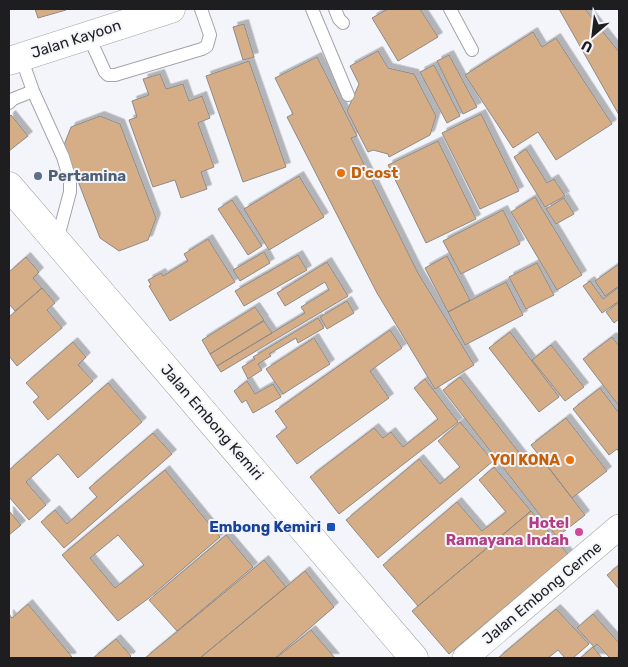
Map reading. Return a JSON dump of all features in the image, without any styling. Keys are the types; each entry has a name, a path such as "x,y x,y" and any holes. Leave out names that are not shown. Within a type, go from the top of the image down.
{"street":[{"name":"Jalan Kayoon","path":"15,59 171,9"},
{"name":"Jalan Embong Kemiri","path":"9,186 59,235 414,658"},
{"name":"Jalan Embong Cerme","path":"465,658 619,527"}],"lane":[{"path":"88,35 105,72 108,75 114,75 207,46 210,35 201,9"},
{"path":"312,9 348,95"},
{"path":"335,9 343,23"},
{"path":"450,9 472,50"},
{"path":"15,59 33,91 63,157 70,180 70,192 59,235"},
{"path":"9,103 33,91"},
{"path":"9,173 59,235"}],"building":[{"path":"35,9 65,9 66,10 38,18"},
{"path":"388,9 420,9 438,37 398,61 372,18"},
{"path":"559,9 585,9 619,52 619,115"},
{"path":"244,24 254,57 243,60 233,27"},
{"path":"533,32 542,47 556,38 612,124 556,160 538,132 513,148 465,75"},
{"path":"378,51 388,68 414,74 436,116 430,135 389,157 388,154 373,150 368,152 347,111 359,84 350,66"},
{"path":"449,55 477,107 463,114 437,61"},
{"path":"317,57 357,136 351,138 418,273 474,365 435,389 377,293 287,117 293,114 275,78"},
{"path":"249,61 286,167 243,182 206,76"},
{"path":"434,65 460,116 447,123 420,72"},
{"path":"160,74 166,89 183,84 189,101 202,96 210,118 198,123 214,167 201,172 207,189 181,198 175,180 153,187 129,120 137,117 132,101 149,95 143,79"},
{"path":"481,114 519,191 480,209 442,133"},
{"path":"11,115 28,136 9,151 9,117"},
{"path":"100,116 120,124 156,218 148,240 119,251 100,238 64,145 71,127"},
{"path":"438,141 476,219 426,243 388,165"},
{"path":"526,149 547,183 554,179 565,196 545,207 514,157"},
{"path":"299,176 324,217 269,250 244,209"},
{"path":"535,197 582,275 557,290 511,212"},
{"path":"564,198 574,214 556,224 546,209"},
{"path":"232,200 262,246 248,255 218,209"},
{"path":"503,210 520,244 461,274 443,241"},
{"path":"208,239 235,282 170,321 149,286 151,285 148,280 161,273 163,276 188,261 184,254"},
{"path":"264,252 270,263 240,281 233,270"},
{"path":"298,255 307,270 244,306 235,291"},
{"path":"447,256 470,300 448,312 425,268"},
{"path":"26,257 39,272 33,278 42,288 15,311 9,304 9,272"},
{"path":"327,262 348,296 221,372 217,366 305,313 301,307 329,290 325,282 285,306 277,293"},
{"path":"537,263 554,295 526,309 509,277"},
{"path":"619,264 619,286 605,296 595,281"},
{"path":"590,281 603,299 619,287 619,301 602,313 583,286"},
{"path":"506,282 523,315 465,345 448,312"},
{"path":"42,288 55,303 47,310 62,328 17,366 9,356 9,317"},
{"path":"347,301 354,313 327,329 320,317"},
{"path":"619,302 619,319 614,323 606,312"},
{"path":"255,307 264,320 210,354 202,340"},
{"path":"318,318 324,328 298,343 296,338 269,354 271,356 258,364 262,370 248,379 242,367 255,359 253,357"},
{"path":"264,321 272,333 217,366 210,354"},
{"path":"390,330 402,348 370,371 389,398 297,464 276,436 287,428 275,411"},
{"path":"510,332 559,397 539,412 489,348"},
{"path":"612,337 619,346 619,406 583,359"},
{"path":"314,338 330,364 283,394 266,369"},
{"path":"73,342 86,357 78,365 93,381 48,420 33,402 39,397 26,383"},
{"path":"551,345 584,387 565,401 532,360"},
{"path":"460,377 528,464 539,455 585,515 557,537 443,390"},
{"path":"425,379 458,422 339,514 310,477 374,428 383,438 391,432 403,447 438,419 414,388"},
{"path":"247,381 255,394 273,384 281,397 253,413 246,400 242,403 234,391"},
{"path":"108,383 142,422 78,478 58,454 26,482 46,505 29,520 9,497 9,470"},
{"path":"600,388 619,413 619,452 617,449 609,455 573,409"},
{"path":"566,418 607,471 572,498 531,445"},
{"path":"460,422 493,461 378,558 346,520 419,459 440,484 460,467 438,441"},
{"path":"153,433 172,454 64,548 41,522 55,510 67,524 97,497 89,488"},
{"path":"494,467 531,511 418,606 383,565 457,502 482,531 506,512 479,480"},
{"path":"165,470 220,537 149,598 118,621 62,555","holes":["118,535 144,565 115,588 90,558"]},
{"path":"9,511 21,525 9,535"},
{"path":"531,511 568,554 449,654 412,611"},
{"path":"226,535 253,567 177,631 149,600"},
{"path":"264,560 286,587 200,658 145,658"},
{"path":"619,565 619,589 607,575"},
{"path":"305,571 334,607 275,658 200,658"},
{"path":"28,604 72,657 9,658 9,614 12,618"},
{"path":"556,609 589,644 573,658 565,658 558,650 548,658 498,658"},
{"path":"593,614 619,643 618,658 610,658 597,644 594,647 577,628"},
{"path":"311,630 335,658 276,658"},
{"path":"116,639 131,656 129,658 93,658"},
{"path":"593,647 602,658 580,658"}],"place":[{"name":"D'cost","path":"341,173"},
{"name":"Pertamina","path":"38,176"},
{"name":"YOI KONA","path":"570,460"},
{"name":"Embong Kemiri","path":"331,527"},
{"name":"Hotel Ramayana Indah","path":"579,532"}]}
